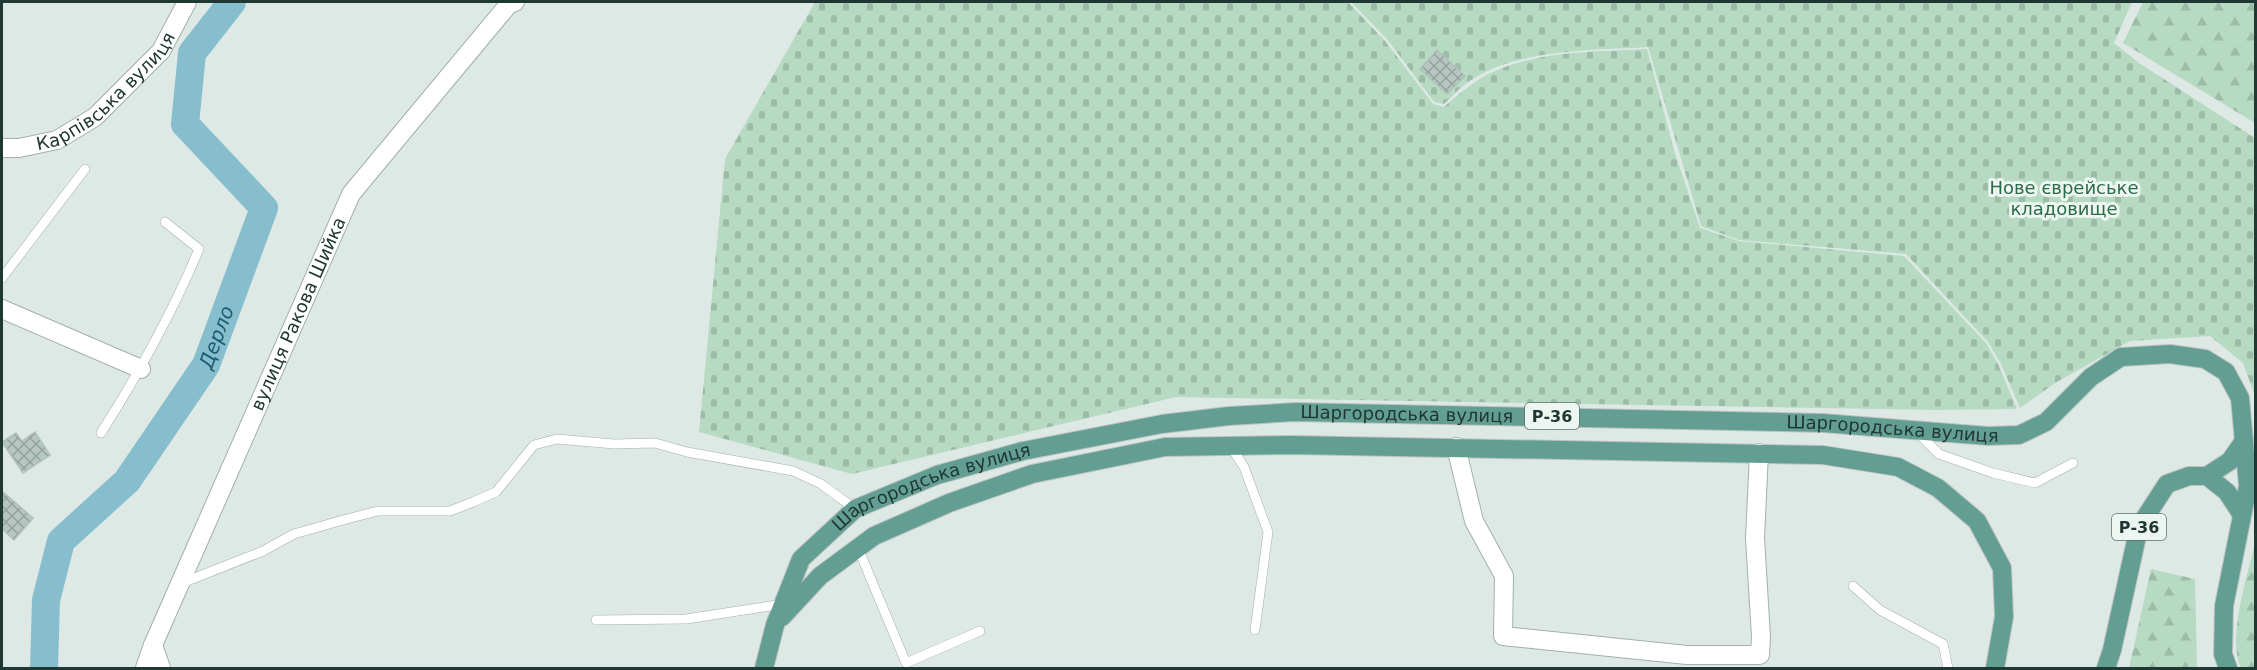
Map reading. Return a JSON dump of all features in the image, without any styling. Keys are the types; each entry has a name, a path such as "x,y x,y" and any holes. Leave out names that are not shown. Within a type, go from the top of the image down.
{"main road":[{"name":"Шаргородська вулиця","path":"764,669 775,625 801,559 855,509 937,475 1023,451 1162,424 1229,416 1295,412 1824,423 1988,436 2019,435 2046,422 2091,377 2121,357 2170,354 2205,359 2226,372 2240,398 2248,486 2223,606 2223,654 2228,669"},
{"path":"2242,515 2227,492 2207,476 2230,461 2244,441"},
{"name":"Шаргородська вулиця","path":"775,625 820,576 874,536 949,503 1032,474 1166,447 1229,445 1456,447 1823,455 1898,467 1938,488 1977,521 2002,568 2004,617 1995,669"},
{"name":"Р-36","path":"2106,669 2139,527 2166,484 2190,476 2207,476"}],"street":[{"name":"Карпівська вулиця","path":"2,148 19,148 57,140 95,117 161,51 187,2"},
{"name":"вулиця Ракова Шийка","path":"145,669 153,645 351,194 509,4 514,2"},
{"path":"2,309 141,369"},
{"path":"1456,447 1474,521 1504,576 1503,636 1687,655 1760,655 1755,538 1758,453"},
{"path":"153,645 161,669"}],"lane":[{"path":"2,278 85,169"},
{"path":"101,433 141,369 179,297 199,249 165,222"},
{"path":"1916,430 1939,454 1993,473 2035,483 2073,463"},
{"path":"180,584 263,551 304,531 378,511 450,511 496,492 534,445 557,439 614,444 655,443 698,454 793,471 821,484 855,509"},
{"path":"1229,445 1244,467 1268,532 1255,630"},
{"name":"Шаргородська вулиця","path":"858,548 906,663 980,631"},
{"path":"1853,586 1880,610 1943,644 1948,669"},
{"path":"596,620 686,619 783,604"}],"green space":[{"path":"815,2 1348,2 1385,41 1433,104 1444,107 1480,79 1511,65 1569,53 1647,49 1674,150 1700,228 1739,241 1904,256 1986,343 1998,364 2017,409 1936,410 1176,397 852,474 699,432 725,159"},
{"name":"Нове єврейське кладовище","path":"1351,2 2132,2 2114,43 2139,63 2255,138 2255,396 2243,363 2210,336 2130,341 2055,383 2020,408 2001,364 1988,342 1906,254 1739,240 1701,226 1648,47 1555,53 1509,63 1487,71 1468,82 1444,104 1434,102 1387,39"},
{"path":"2143,2 2255,2 2255,123 2123,43"},
{"path":"2255,544 2255,668 2241,668 2237,656 2237,624"},
{"path":"2151,569 2195,579 2197,668 2129,668"}],"building":[{"path":"1437,50 1465,76 1447,94 1420,69"},
{"path":"35,432 50,455 23,473 2,442 16,433 22,441"},
{"path":"2,491 33,518 14,540 2,529"}],"waterway":[{"name":"Дерло","path":"44,668 46,600 61,541 127,481 206,365 264,208 185,124 192,53 232,2"}]}
